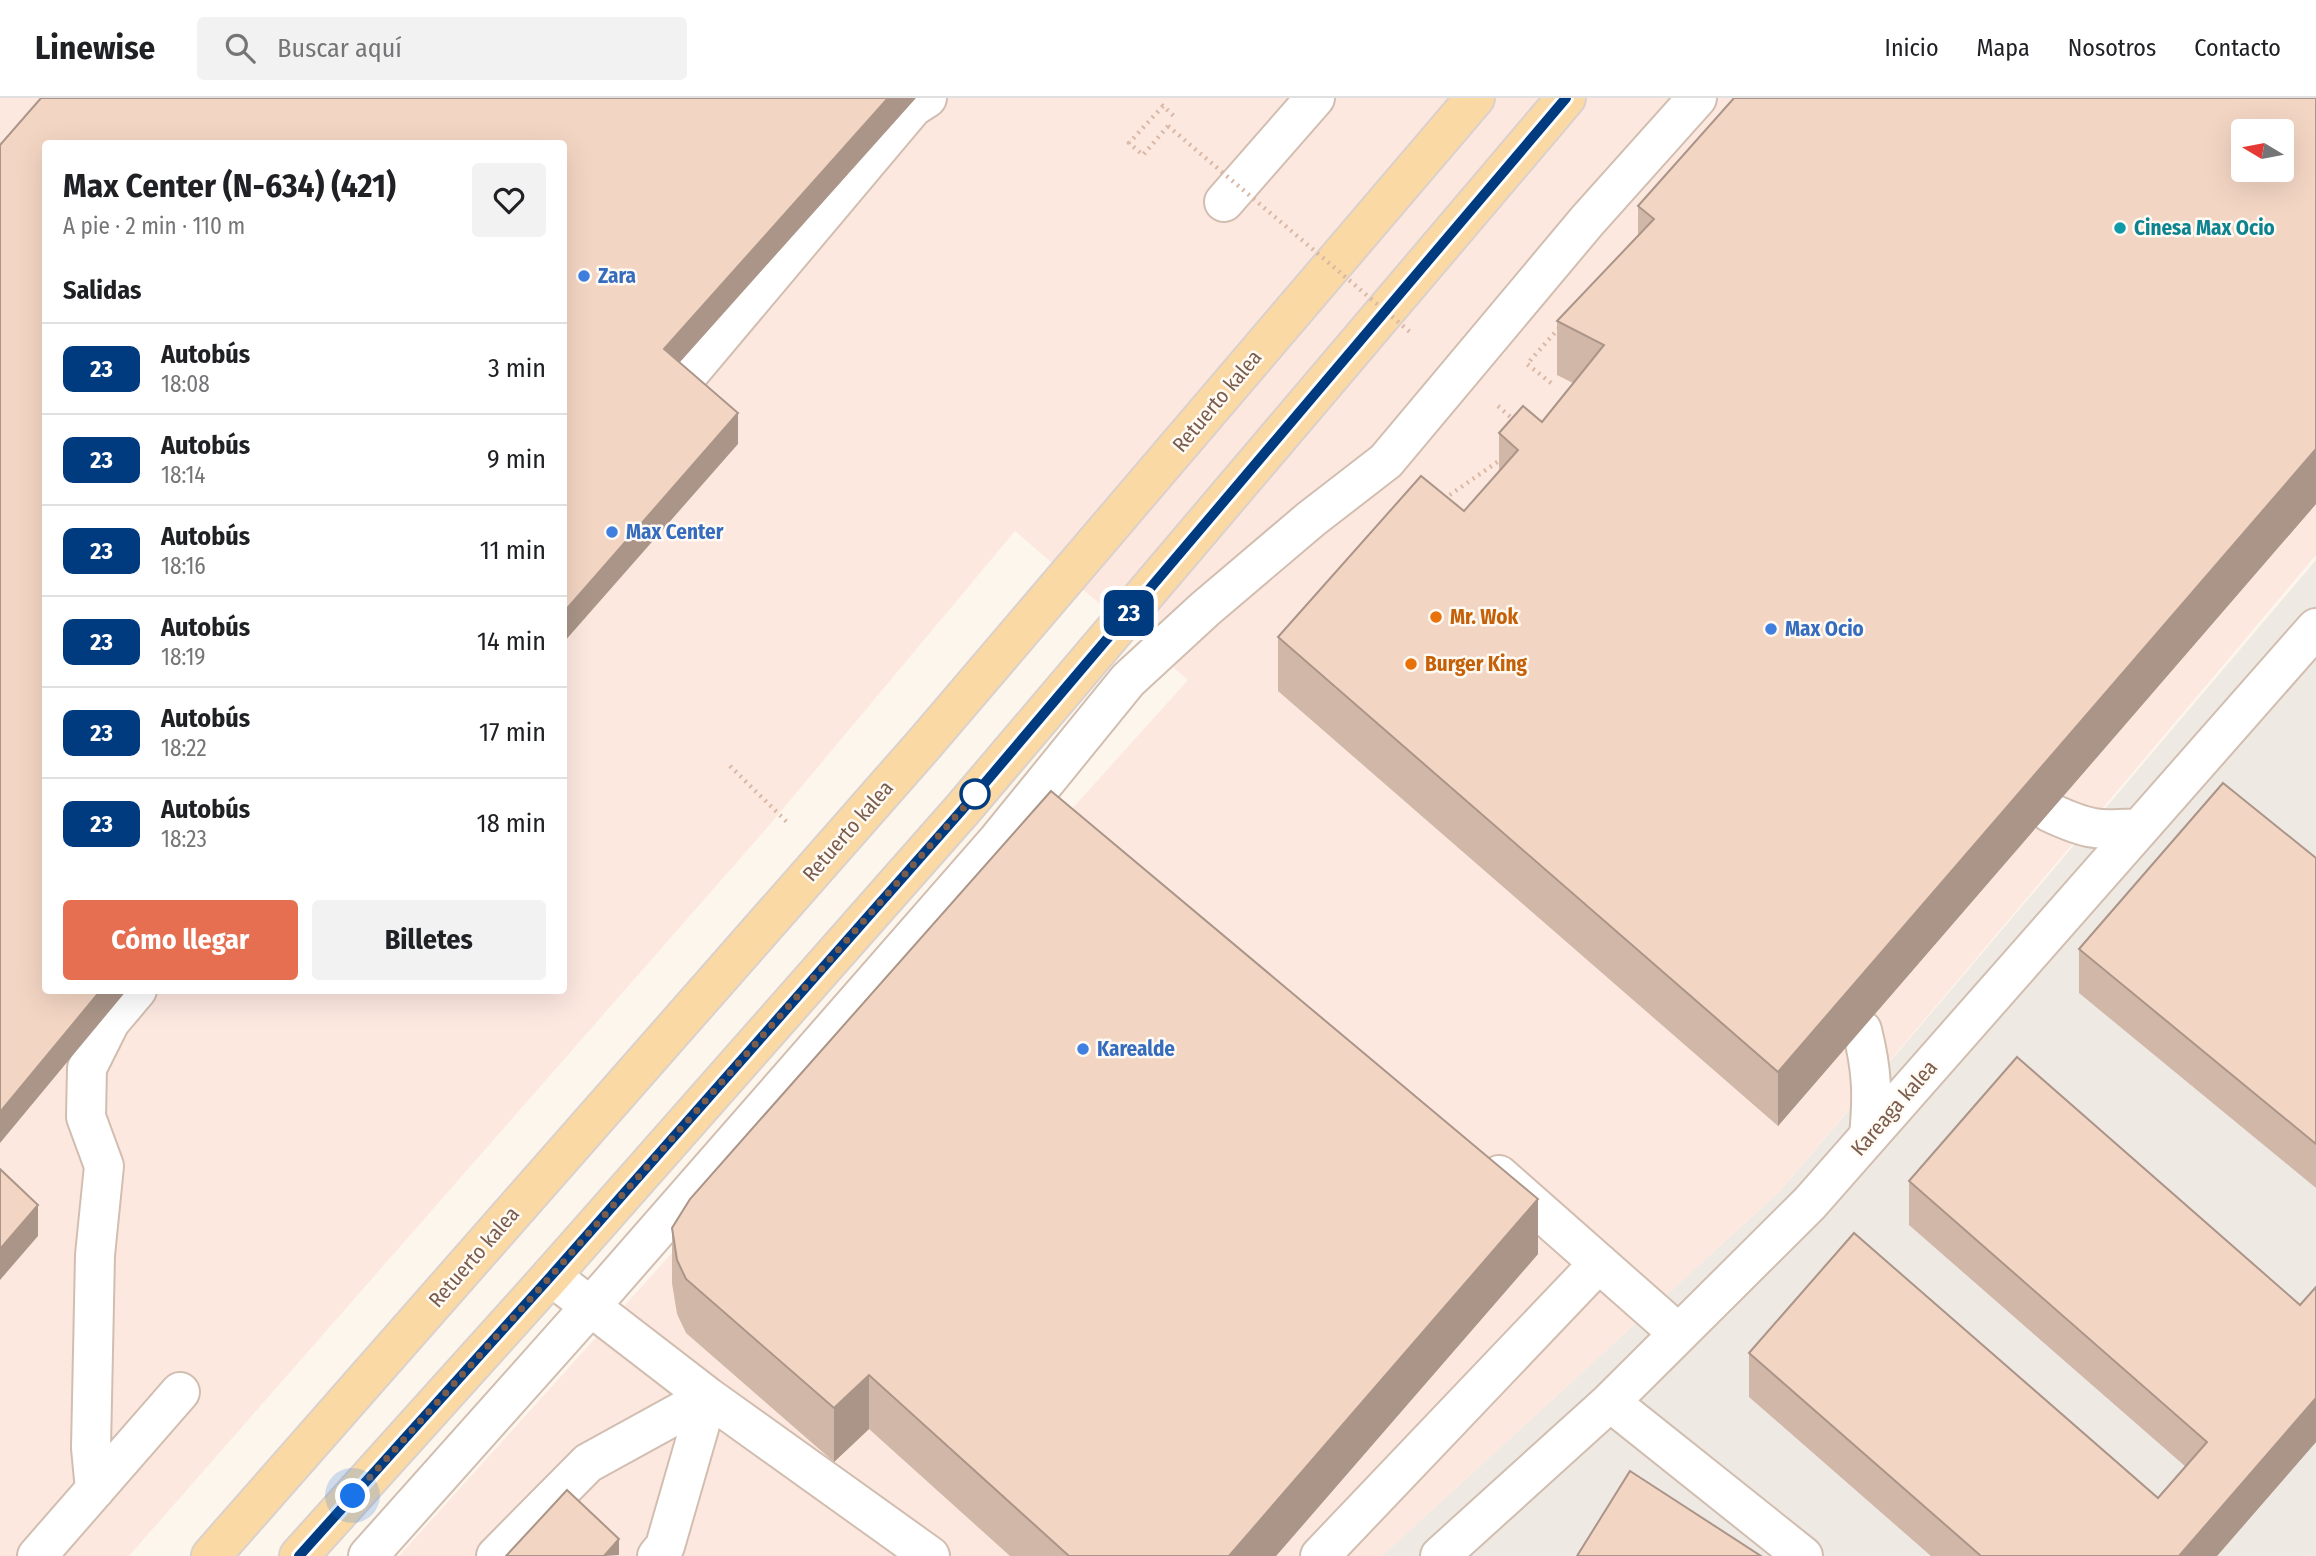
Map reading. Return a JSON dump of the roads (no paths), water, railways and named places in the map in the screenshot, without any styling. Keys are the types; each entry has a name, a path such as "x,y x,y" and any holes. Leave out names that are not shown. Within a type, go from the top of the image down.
{"main road":[{"name":"Retuerto kalea","path":"211,1556 824,859 1475,98"},
{"path":"299,1556 551,1276 962,810 1566,98"}],"street":[{"path":"886,98 676,341 661,386 913,107 927,98"},
{"path":"1224,202 1315,98"},
{"path":"368,1556 590,1307 998,840 1128,680 1215,600 1311,519 1386,461 1587,221 1696,98"},
{"name":"Kareaga kalea","path":"1440,1556 1610,1402 1810,1203 2316,628"},
{"path":"962,810 998,840"},
{"path":"2049,812 2077,825 2105,831 2140,828"},
{"path":"65,1031 98,994"},
{"path":"95,1490 91,1448 95,1255 104,1166 86,1116 87,1069 110,1022 134,994"},
{"path":"1862,1030 1870,1061 1873,1094 1869,1136"},
{"path":"1478,1156 1678,1333"},
{"path":"1320,1556 1599,1263"},
{"path":"551,1276 708,1397 930,1556"},
{"path":"37,1556 180,1392"},
{"path":"666,1553 708,1397"},
{"path":"496,1556 588,1463 708,1397"},
{"path":"1610,1402 1803,1556"}],"place":[{"name":"Cinesa Max Ocio","path":"2120,228"},
{"name":"Zara","path":"584,276"},
{"name":"Max Center","path":"612,532"},
{"name":"Mr. Wok","path":"1436,617"},
{"name":"Max Ocio","path":"1771,629"},
{"name":"Burger King","path":"1411,664"},
{"name":"Karealde","path":"1083,1049"}]}
